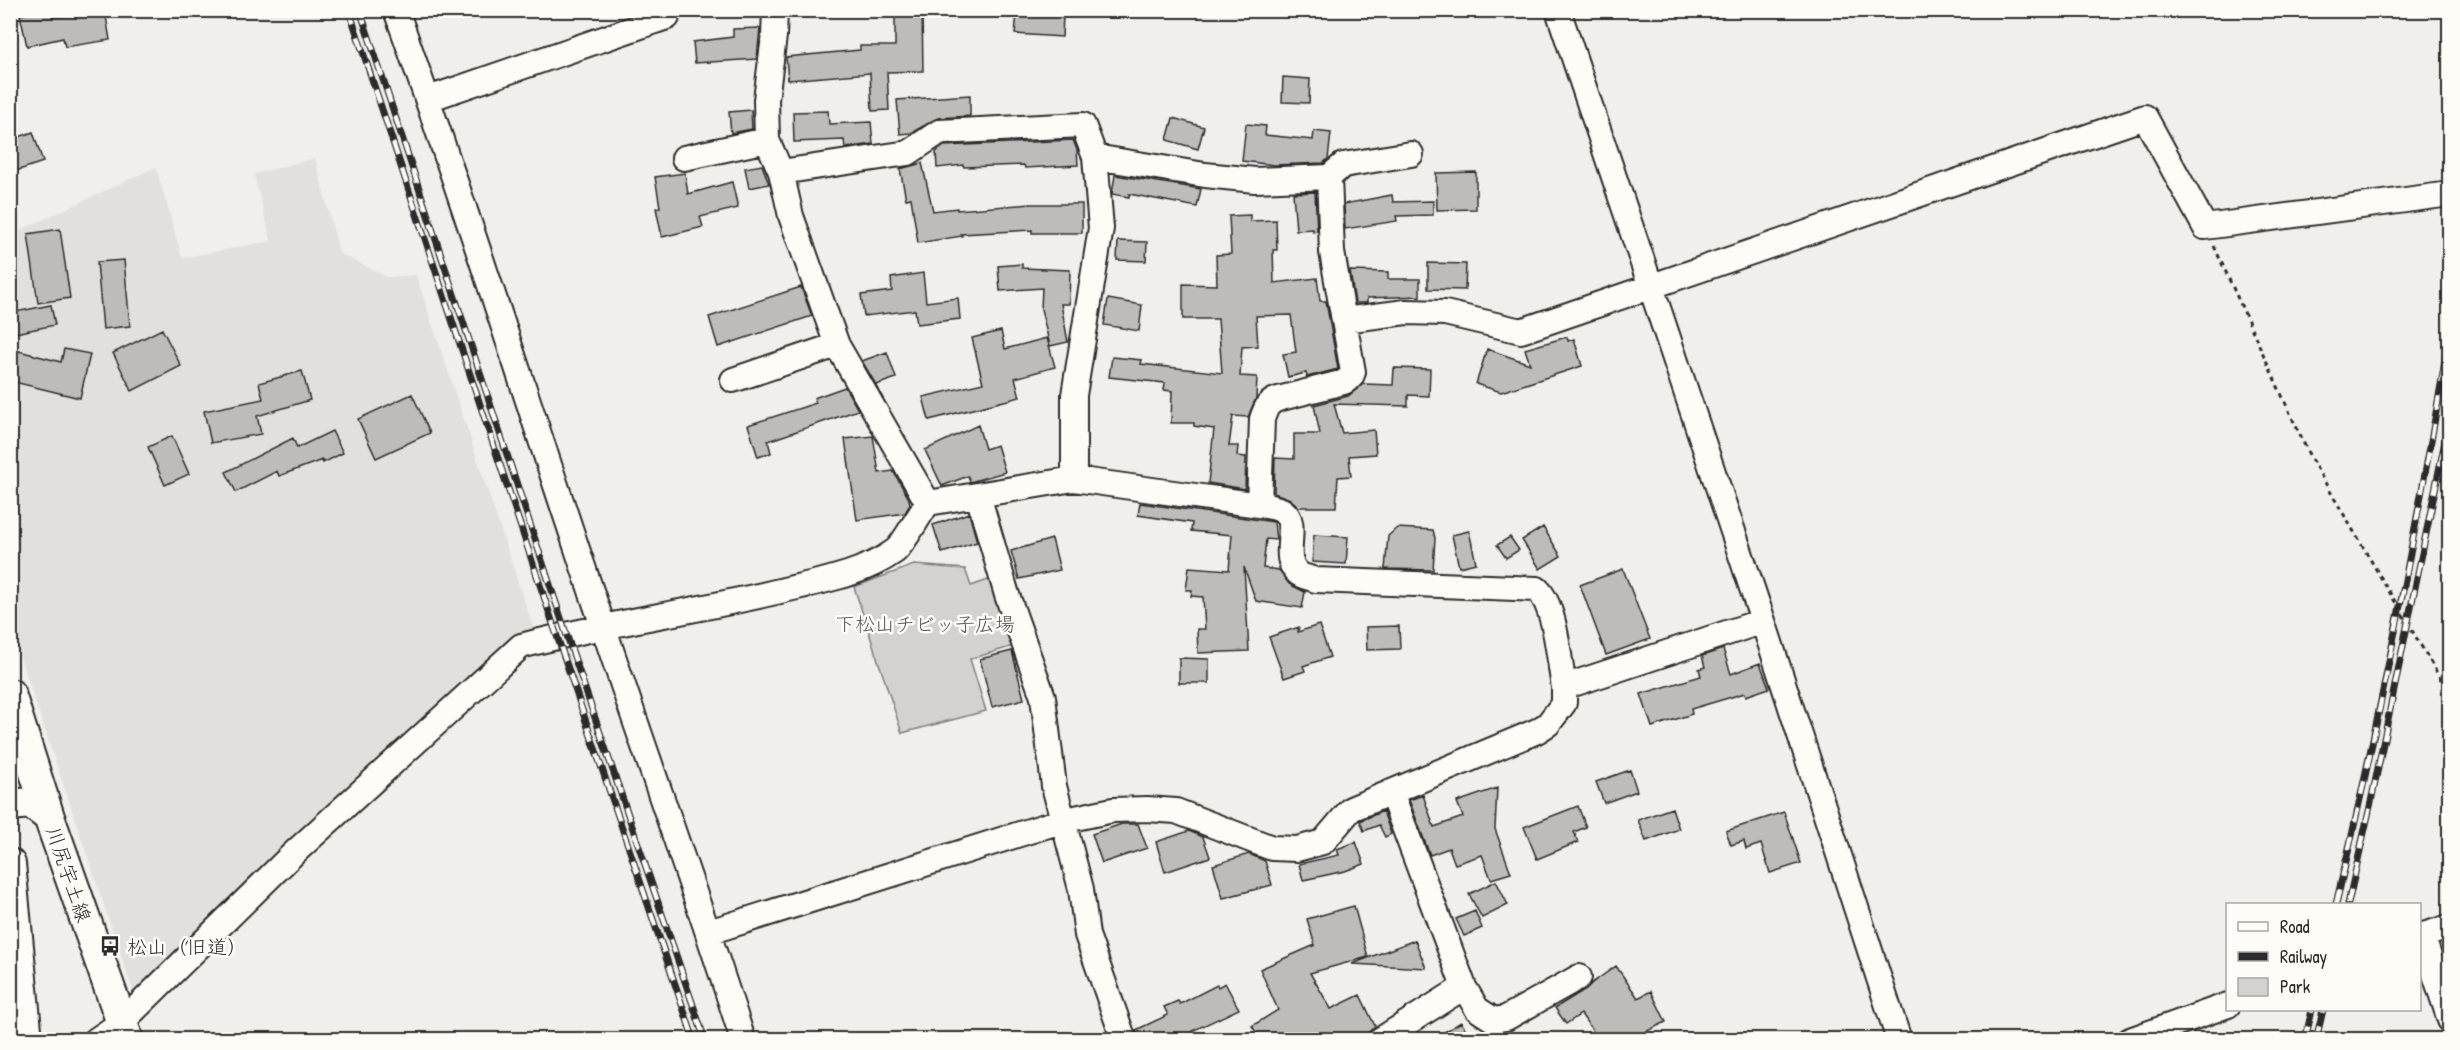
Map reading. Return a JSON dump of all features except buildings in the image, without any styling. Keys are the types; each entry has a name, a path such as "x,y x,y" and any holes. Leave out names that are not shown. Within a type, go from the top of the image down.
{"main road":[{"path":"10,694 49,817"},
{"name":"川尻宇土線","path":"10,806 31,803 49,817 115,1034"},
{"path":"10,864 27,1040"}],"street":[{"path":"396,10 428,99 603,627 709,932 743,1040"},
{"path":"428,99 667,17 668,10"},
{"path":"775,10 766,100 767,140 781,172 791,216 837,345 928,502"},
{"path":"1558,10 1729,524 1764,621 1899,1040"},
{"path":"1344,320 1406,312 1445,313 1521,332 2145,117 2205,227 2450,194"},
{"path":"781,172 908,153 939,132 1083,125 1095,157 1101,228 1074,395 1074,479"},
{"path":"684,158 767,140"},
{"path":"1095,157 1205,175 1255,180 1329,177 1343,165 1411,154"},
{"path":"1259,505 1262,419 1269,403 1344,382 1351,377 1353,372 1332,252 1329,177"},
{"path":"734,380 837,345"},
{"path":"115,1034 294,853 521,645 566,633 753,598 834,578 897,550 928,502 1074,479 1259,505 1282,510 1288,518 1290,531 1289,560 1298,573 1316,580 1537,589 1544,596 1550,612 1564,687 1564,703 1548,724 1538,732 1351,809 1323,842 1297,849 1272,848 1176,811 1113,810 1061,821 709,932"},
{"path":"978,495 1006,595 1043,697 1054,786 1061,821 1081,889 1087,935 1124,1040"},
{"path":"1564,687 1764,621"},
{"path":"1391,792 1464,987 1477,1009 1494,1020 1506,1018 1579,977"},
{"path":"2450,927 2421,936 2450,1020"},
{"path":"1380,1040 1464,987"},
{"path":"2130,1040 2226,1006"}],"path":[{"path":"2205,227 2310,457 2450,695"}],"shaded area":[{"path":"315,158 339,253 387,277 416,275 534,630 133,991 11,630 10,235 156,167 182,258 271,241 254,174"}],"green space":[{"name":"下松山チビッ子広場","path":"914,565 965,569 971,586 994,578 1017,645 970,659 986,711 902,733 854,587"}],"railway":[{"path":"349,10 694,1040"},
{"path":"360,10 566,633 705,1040"},
{"path":"2336,903 2398,620 2450,333"},
{"path":"2348,903 2450,417"},
{"path":"2305,1040 2312,1011"},
{"path":"2316,1040 2323,1011"}],"place":[{"name":"松山（旧道）","path":"110,946"}]}
